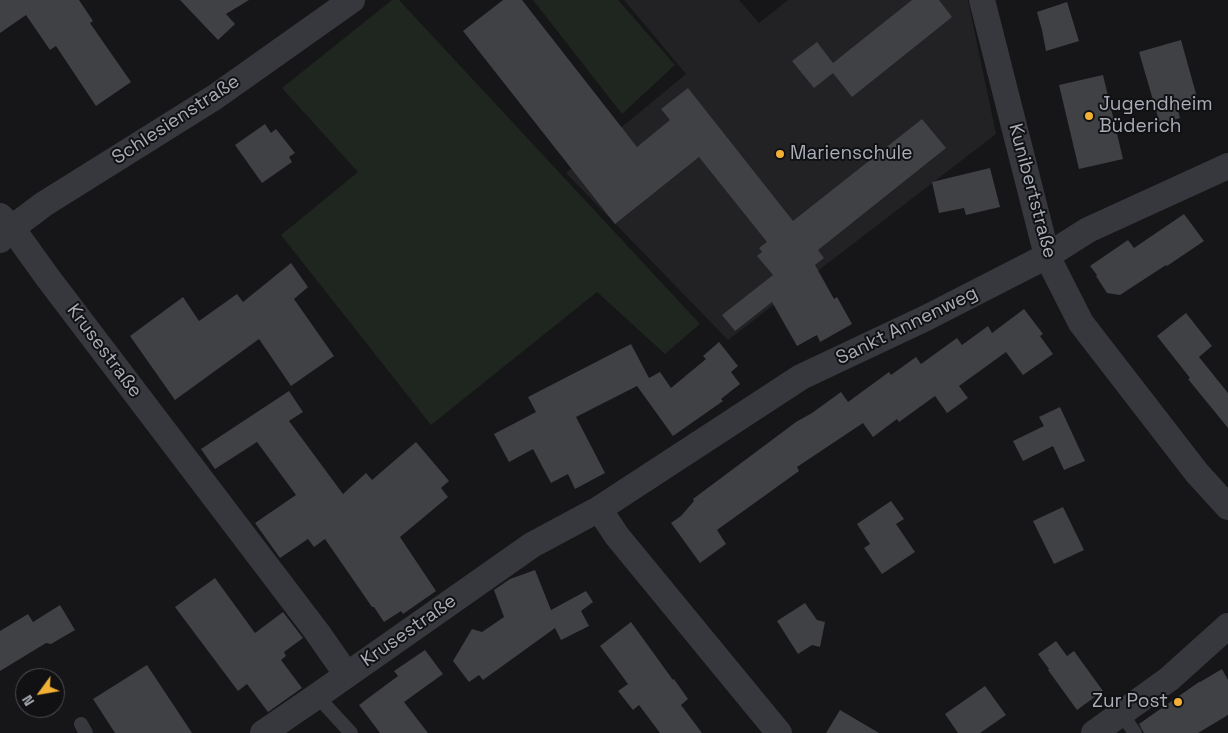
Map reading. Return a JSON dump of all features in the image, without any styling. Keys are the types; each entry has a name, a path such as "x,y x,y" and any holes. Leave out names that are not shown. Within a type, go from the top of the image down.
{"street":[{"name":"Schlesienstraße","path":"4,228 215,97 352,0"},
{"name":"Kunibertstraße","path":"982,0 1047,256 1082,323 1197,473 1228,507"},
{"name":"Sankt Annenweg","path":"599,509 801,377 926,318 1047,256 1088,230 1228,166"},
{"name":"Krusestraße","path":"4,228 48,278 317,632 347,675 532,545 599,509"},
{"path":"599,509 624,544 779,733"},
{"path":"1094,733 1128,723 1169,679 1228,626"},
{"path":"262,733 347,675"}],"lane":[{"path":"317,696 351,733"}],"shaded area":[{"path":"392,0 399,0 700,324 665,354 597,292 431,425 281,235 358,172 282,88"},
{"path":"533,0 618,0 675,65 622,114"},
{"name":"Marienschule","path":"624,0 739,0 759,23 788,0 968,0 996,134 728,340 566,173 686,74"}],"building":[{"path":"0,0 79,0 93,21 90,23 131,82 96,106 56,46 50,50 26,15 0,33"},
{"path":"180,0 249,0 226,14 235,24 218,40"},
{"path":"503,0 522,0 637,147 670,120 661,109 688,88 793,221 922,119 946,148 818,250 824,258 815,265 834,299 837,297 852,324 820,342 817,335 797,346 772,302 735,331 722,315 773,275 757,256 762,252 759,248 767,242 699,157 615,224 463,31"},
{"path":"912,0 939,0 952,17 852,97 833,73 814,88 792,61 817,42 833,63"},
{"path":"1067,2 1079,41 1046,51 1037,12"},
{"path":"1181,40 1198,101 1177,107 1180,118 1160,124 1139,52"},
{"name":"Jugendheim Büderich","path":"1103,75 1123,159 1079,169 1059,85"},
{"path":"265,124 271,133 276,129 295,153 289,157 292,162 262,183 235,145"},
{"path":"990,168 1000,207 966,215 964,208 939,213 932,182"},
{"path":"1184,214 1204,241 1120,295 1107,293 1090,266 1128,240 1134,248"},
{"path":"291,263 308,287 294,299 334,356 291,386 259,339 175,400 130,336 183,297 199,321 237,294 243,302"},
{"path":"1024,309 1043,334 1040,336 1053,354 1023,375 1006,352 959,386 968,398 947,413 935,396 899,422 897,419 873,437 863,423 797,467 799,471 717,530 726,544 700,563 671,523 681,516 694,501 693,499 796,422 841,392 848,402 889,372 891,375 916,357 921,364 957,338 962,345 988,326 992,333"},
{"path":"1186,313 1212,346 1199,357 1228,393 1228,428 1188,379 1190,378 1157,336"},
{"path":"719,342 738,366 731,372 740,384 721,399 723,401 673,436 637,386 576,417 605,473 575,489 568,474 551,483 533,449 509,462 494,434 536,412 528,397 631,344 649,378 660,372 671,388 706,359 703,356"},
{"path":"289,391 303,412 289,421 343,494 366,473 372,480 416,442 449,481 441,488 448,497 400,537 436,591 403,614 401,611 384,622 325,539 314,547 308,539 280,558 255,523 296,495 257,442 215,469 201,449"},
{"path":"1060,407 1085,461 1064,470 1053,446 1023,461 1013,441 1044,426 1039,417"},
{"path":"891,501 904,519 896,524 915,552 882,574 864,548 870,544 857,524"},
{"path":"1063,507 1084,550 1054,564 1033,521"},
{"path":"535,570 551,610 586,591 593,602 581,611 589,626 561,640 555,628 483,680 479,675 469,682 453,661 472,629 482,632 504,617 494,590 510,579"},
{"path":"215,578 255,633 283,612 303,638 284,652 286,656 281,660 302,688 268,712 247,684 238,691 175,607"},
{"path":"805,603 817,620 825,622 820,647 812,645 798,654 777,621"},
{"path":"60,605 75,630 51,644 46,643 0,671 0,631 28,614 33,622"},
{"path":"631,622 688,699 681,705 702,733 660,733 639,705 633,710 618,691 628,684 600,646"},
{"path":"1056,641 1067,656 1074,651 1103,691 1077,710 1038,654"},
{"path":"425,650 443,674 404,702 428,733 380,733 359,705 398,676 394,671"},
{"path":"147,665 192,733 115,733 93,699"},
{"path":"1222,669 1228,680 1228,715 1198,733 1144,733 1139,724 1199,682"},
{"path":"985,686 1006,715 980,733 958,733 945,714"},
{"path":"840,710 879,733 826,733"}],"place":[{"name":"Jugendheim Büderich","path":"1089,116"},
{"name":"Marienschule","path":"780,154"},
{"name":"Zur Post","path":"1178,702"}]}
